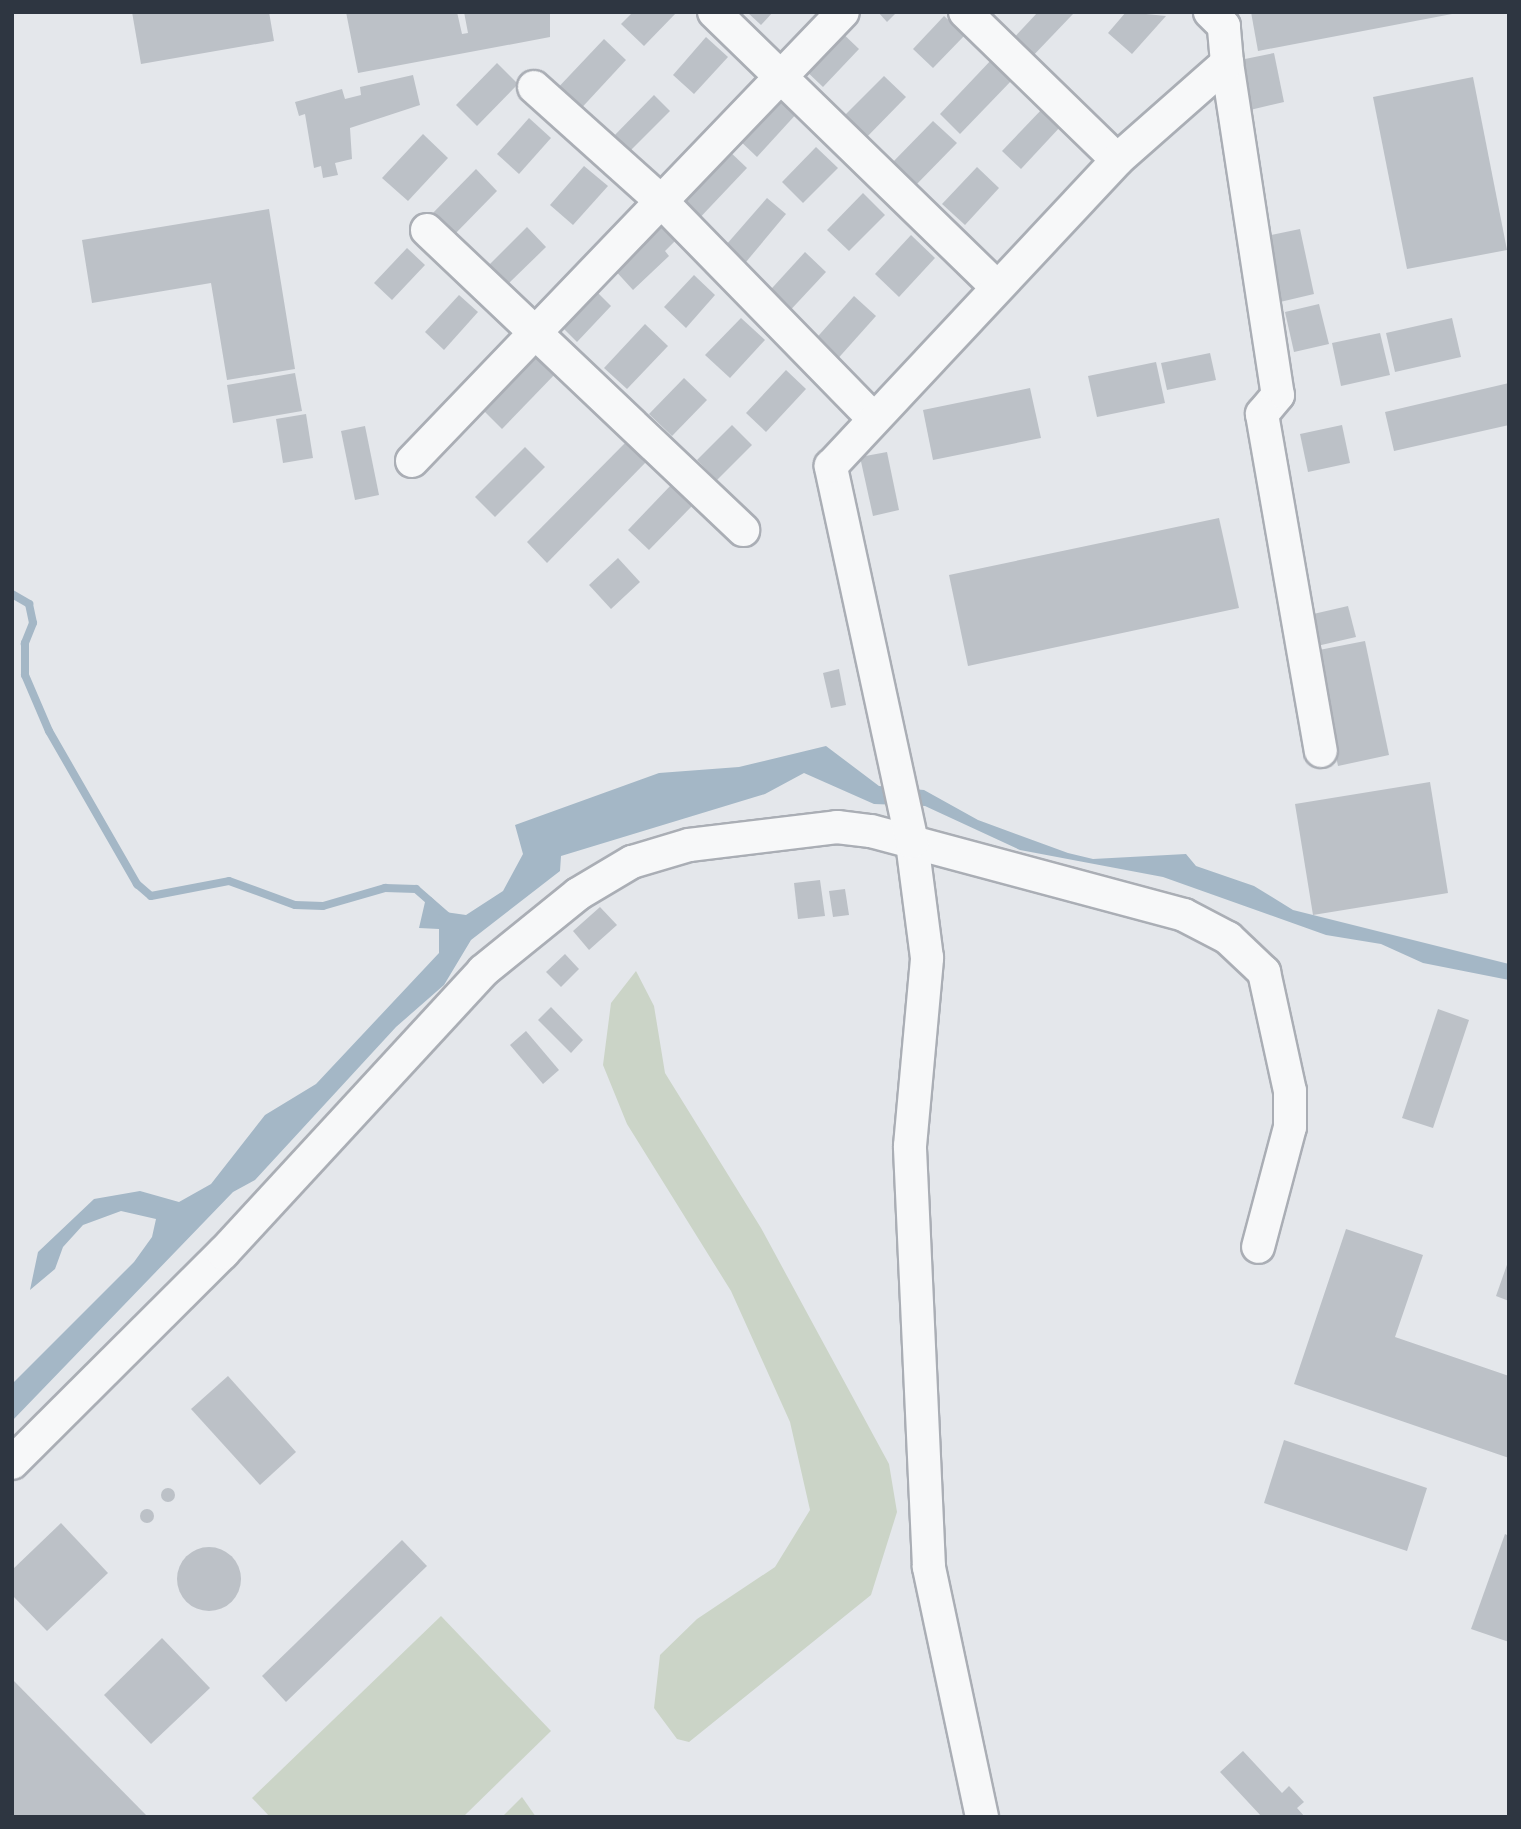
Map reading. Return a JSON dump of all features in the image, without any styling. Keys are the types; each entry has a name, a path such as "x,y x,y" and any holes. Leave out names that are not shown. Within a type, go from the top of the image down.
{"street":[{"path":"715,12 995,285"},
{"path":"412,461 539,332 779,76 843,12"},
{"path":"965,12 1117,160"},
{"path":"1210,12 1224,26 1227,63 1278,395 1262,414 1321,751"},
{"path":"982,1817 929,1567 910,1146 927,958 912,842 831,466 872,417 995,285 1117,160 1227,63"},
{"path":"534,86 662,202 872,417"},
{"path":"427,230 539,332 743,530"},
{"path":"12,1463 223,1253 483,971 578,894 632,862 689,845 837,827 912,842 1184,915 1228,937 1264,972 1280,1025 1290,1127 1258,1247"}],"shaded area":[{"path":"636,971 654,1006 665,1073 761,1228 889,1464 897,1512 871,1595 689,1742 677,1739 654,1708 660,1655 697,1619 775,1567 810,1510 790,1422 731,1291 627,1124 603,1065 611,1003"},
{"path":"441,1616 551,1731 463,1817 270,1817 252,1798"},
{"path":"522,1797 536,1817 502,1817"}],"water":[{"path":"826,746 879,786 924,790 978,820 1068,853 1093,859 1186,854 1196,866 1254,886 1293,910 1509,964 1509,980 1423,963 1381,944 1326,935 1163,877 1020,850 925,806 874,804 804,773 765,794 561,856 560,871 471,940 444,985 396,1027 255,1180 233,1192 12,1421 12,1384 134,1262 152,1237 156,1219 121,1211 83,1225 63,1247 55,1269 30,1290 38,1252 94,1199 140,1191 179,1202 211,1184 265,1115 316,1084 439,953 439,929 419,928 425,902 431,897 445,912 466,915 503,891 523,854 515,825 659,773 739,767"}],"building":[{"path":"132,12 269,12 274,41 141,64"},
{"path":"346,12 457,12 462,34 468,33 464,12 550,12 550,37 358,73"},
{"path":"633,12 677,12 644,46 621,24"},
{"path":"747,12 773,12 761,25"},
{"path":"878,12 897,12 887,22"},
{"path":"1038,12 1073,14 1029,60 1010,42"},
{"path":"1126,12 1166,16 1132,54 1108,33"},
{"path":"1251,12 1452,12 1452,14 1258,51"},
{"path":"944,16 965,35 933,68 913,49"},
{"path":"837,28 859,49 823,87 801,66"},
{"path":"706,37 728,57 694,94 673,75"},
{"path":"604,39 626,60 575,115 553,93"},
{"path":"1274,53 1284,102 1250,110 1240,60"},
{"path":"993,58 1013,79 960,134 940,114"},
{"path":"497,63 518,84 477,126 456,105"},
{"path":"413,75 420,105 350,128 352,159 335,163 338,175 323,178 321,166 314,168 305,114 299,116 295,102 342,89 345,99 361,95 360,87"},
{"path":"884,76 906,97 861,143 839,121"},
{"path":"1473,77 1507,250 1407,269 1373,97"},
{"path":"779,91 799,111 757,157 736,137"},
{"path":"654,95 670,111 625,156 609,141"},
{"path":"1043,108 1061,126 1021,169 1002,151"},
{"path":"529,118 551,138 519,174 497,154"},
{"path":"933,121 957,143 912,189 889,166"},
{"path":"423,134 448,158 408,201 382,178"},
{"path":"816,147 838,168 803,203 782,182"},
{"path":"727,149 747,168 693,225 673,205"},
{"path":"584,166 608,186 573,225 550,205"},
{"path":"977,167 999,188 965,225 942,204"},
{"path":"476,169 497,191 451,238 429,217"},
{"path":"863,193 885,215 849,251 827,230"},
{"path":"767,198 786,214 746,262 726,245"},
{"path":"269,209 295,369 227,380 211,283 92,303 82,240"},
{"path":"659,222 676,240 665,251 669,256 633,290 612,267"},
{"path":"527,227 546,247 503,289 484,270"},
{"path":"1300,229 1314,294 1280,302 1266,236"},
{"path":"911,235 935,258 899,297 875,274"},
{"path":"407,248 425,265 392,300 374,283"},
{"path":"805,252 826,272 784,317 763,298"},
{"path":"694,275 715,295 686,328 664,307"},
{"path":"593,288 611,306 577,342 558,323"},
{"path":"459,295 478,312 444,350 425,332"},
{"path":"854,296 876,316 834,363 812,343"},
{"path":"1319,304 1329,344 1294,352 1285,312"},
{"path":"741,318 765,340 730,378 705,355"},
{"path":"1452,318 1461,357 1395,372 1386,333"},
{"path":"645,324 668,346 627,389 604,368"},
{"path":"1380,333 1390,375 1341,386 1332,343"},
{"path":"533,347 558,371 502,429 478,405"},
{"path":"1210,353 1216,380 1167,390 1161,363"},
{"path":"1156,362 1165,403 1097,417 1088,376"},
{"path":"786,370 806,389 766,432 746,413"},
{"path":"295,373 302,411 233,423 227,385"},
{"path":"684,378 707,400 672,436 649,414"},
{"path":"1509,383 1509,425 1394,451 1385,412"},
{"path":"1030,388 1041,438 933,460 923,410"},
{"path":"306,414 313,458 283,463 276,419"},
{"path":"732,425 752,445 717,480 697,460"},
{"path":"1342,425 1350,463 1308,472 1300,434"},
{"path":"365,426 379,495 355,500 341,431"},
{"path":"628,440 648,460 547,563 527,542"},
{"path":"525,447 545,467 495,517 475,497"},
{"path":"887,452 899,510 873,516 860,457"},
{"path":"672,484 693,505 649,550 628,530"},
{"path":"1219,518 1239,608 968,666 949,575"},
{"path":"618,558 640,582 611,609 589,585"},
{"path":"1348,606 1356,637 1317,646 1309,615"},
{"path":"1365,641 1389,755 1338,766 1314,651"},
{"path":"839,669 846,705 831,708 823,673"},
{"path":"1430,782 1448,893 1313,915 1295,804"},
{"path":"820,880 825,916 798,919 794,883"},
{"path":"845,889 849,915 833,917 829,891"},
{"path":"600,907 617,925 589,950 573,931"},
{"path":"565,954 579,969 561,987 546,972"},
{"path":"551,1007 583,1040 571,1053 538,1020"},
{"path":"1438,1009 1469,1020 1433,1128 1402,1118"},
{"path":"526,1031 559,1070 543,1084 510,1045"},
{"path":"1346,1229 1423,1255 1395,1337 1509,1376 1509,1458 1294,1384"},
{"path":"1509,1259 1509,1301 1496,1296"},
{"path":"228,1376 296,1452 260,1485 191,1409"},
{"path":"1284,1440 1427,1488 1407,1551 1264,1503"},
{"path":"168,1488 173,1490 173,1500 168,1502 163,1500 161,1495 163,1490"},
{"path":"147,1509 152,1511 152,1521 147,1523 142,1521 140,1516 142,1511"},
{"path":"61,1523 108,1573 47,1631 12,1595 12,1570"},
{"path":"1505,1534 1509,1536 1509,1642 1471,1629"},
{"path":"402,1540 427,1566 286,1702 262,1676"},
{"path":"209,1547 221,1549 232,1556 239,1567 239,1591 232,1602 221,1609 209,1611 197,1609 186,1602 179,1591 177,1579 179,1567 186,1556 197,1549"},
{"path":"162,1638 210,1688 151,1744 104,1695"},
{"path":"12,1679 148,1817 12,1817"},
{"path":"1243,1751 1282,1793 1289,1786 1304,1802 1297,1808 1305,1817 1262,1817 1220,1772"}],"waterway":[{"path":"12,594 29,604 33,623 25,643 25,675 49,731 137,884 151,896 229,881 295,905 323,906 385,888 416,889 447,916"}]}
